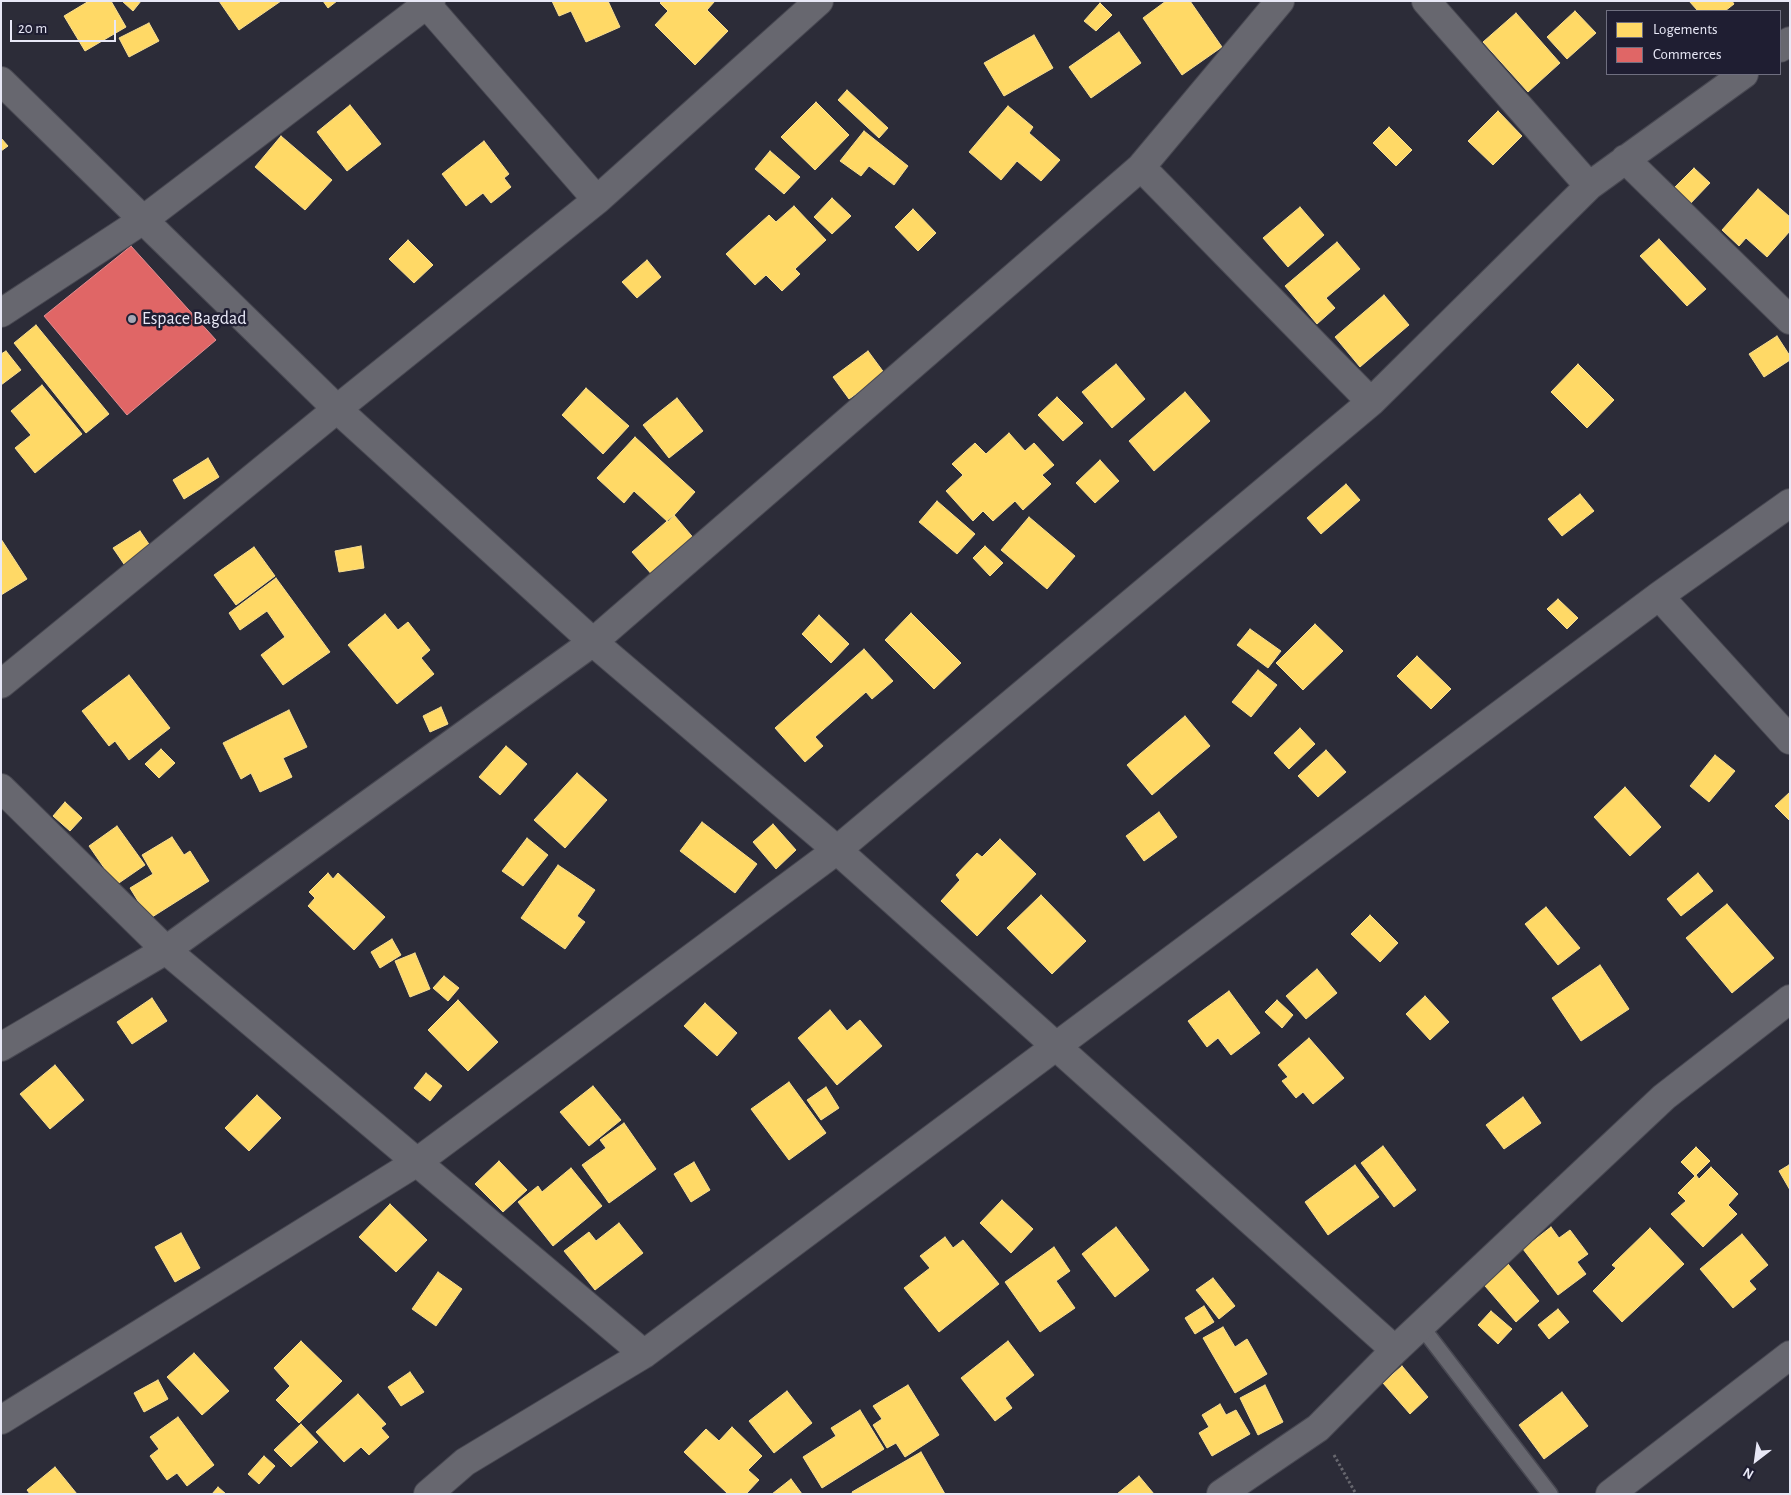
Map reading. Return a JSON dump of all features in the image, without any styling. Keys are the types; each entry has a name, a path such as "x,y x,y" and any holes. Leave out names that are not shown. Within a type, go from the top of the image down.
{"street":[{"path":"1,684 337,408 597,200 819,1"},
{"path":"1,1047 166,950 593,642 1141,167 1280,1"},
{"path":"1426,1 1590,186"},
{"path":"1,313 143,220 429,3 597,200"},
{"path":"1,1420 417,1162 837,850 1371,402 1590,186 1743,75"},
{"path":"1,81 337,408 593,642 837,850 1395,1350"},
{"path":"1625,159 1790,320"},
{"path":"1141,167 1371,402"},
{"path":"428,1494 465,1462 644,1354 1659,596 1790,502"},
{"path":"1659,596 1790,740"},
{"path":"1,788 166,950 644,1354"},
{"path":"1221,1494 1318,1428 1395,1350 1664,1097 1790,999"},
{"path":"1610,1494 1790,1355"}],"lane":[{"path":"1421,1326 1550,1494"}],"path":[{"path":"1318,1428 1356,1494"}],"building: Logements":[{"path":"89,1 111,1 126,27 85,51 64,16"},
{"path":"122,1 141,1 133,11"},
{"path":"219,1 281,1 239,30"},
{"path":"323,1 337,1 328,8"},
{"path":"552,1 608,1 620,27 586,42 571,11 559,16"},
{"path":"662,1 715,1 707,10 728,31 695,65 655,25 668,11 660,3"},
{"path":"1166,1 1190,1 1222,47 1182,75 1143,18"},
{"path":"1689,1 1732,1 1734,4 1726,10 1697,10"},
{"path":"1100,3 1112,15 1096,31 1084,21"},
{"path":"1575,11 1596,33 1567,59 1547,37"},
{"path":"1516,13 1560,63 1528,92 1483,42"},
{"path":"149,23 159,41 129,57 119,38"},
{"path":"1119,32 1141,63 1091,98 1069,67"},
{"path":"1034,35 1053,68 1004,96 984,63"},
{"path":"847,90 888,128 879,138 838,100"},
{"path":"816,102 849,135 815,170 781,137"},
{"path":"350,105 381,144 347,171 317,132"},
{"path":"1008,106 1033,127 1029,133 1060,160 1041,181 1017,161 1001,180 969,152"},
{"path":"1498,111 1522,136 1493,165 1468,141"},
{"path":"1389,127 1412,150 1396,166 1373,143"},
{"path":"864,131 908,166 894,185 869,166 861,176 840,161"},
{"path":"281,136 332,180 305,210 255,167"},
{"path":"1,138 8,146 1,151"},
{"path":"484,141 509,174 504,178 511,187 491,203 483,193 466,206 442,174"},
{"path":"770,151 800,177 784,194 755,169"},
{"path":"1694,168 1710,183 1689,205 1673,189"},
{"path":"1758,189 1790,217 1790,231 1767,257 1746,238 1739,246 1722,230"},
{"path":"832,198 851,216 832,234 814,217"},
{"path":"794,206 826,240 795,269 800,274 782,291 766,275 755,285 726,254 769,215 776,222"},
{"path":"1300,207 1324,235 1288,267 1263,238"},
{"path":"913,209 936,233 918,251 895,227"},
{"path":"1659,239 1706,289 1687,306 1640,256"},
{"path":"408,240 433,265 414,283 389,259"},
{"path":"1337,242 1360,269 1326,298 1335,308 1317,324 1285,286"},
{"path":"647,260 661,277 637,298 622,282"},
{"path":"1384,295 1409,325 1360,367 1335,337"},
{"path":"36,325 109,414 86,433 14,343"},
{"path":"1777,336 1790,356 1790,360 1764,377 1749,354"},
{"path":"6,351 21,370 1,385 1,354"},
{"path":"868,351 885,374 849,399 833,377"},
{"path":"1116,364 1145,399 1112,428 1082,392"},
{"path":"1578,364 1614,400 1587,428 1551,392"},
{"path":"42,385 82,434 35,473 15,448 31,435 11,411"},
{"path":"586,388 629,426 603,454 562,415"},
{"path":"1185,392 1210,421 1154,471 1129,441"},
{"path":"1057,397 1083,423 1063,441 1038,415"},
{"path":"677,398 703,431 669,458 643,425"},
{"path":"1009,433 1025,451 1034,443 1054,465 1042,475 1051,484 1023,510 1015,501 993,521 983,511 973,521 946,491 963,475 952,464 975,443 986,454"},
{"path":"635,437 695,492 668,522 634,491 624,503 597,478"},
{"path":"208,458 219,477 184,499 173,480"},
{"path":"1100,460 1119,481 1095,503 1076,483"},
{"path":"1346,484 1360,500 1321,534 1307,518"},
{"path":"1580,494 1594,511 1562,536 1548,519"},
{"path":"937,501 975,534 957,554 919,522"},
{"path":"674,515 696,541 654,577 632,552"},
{"path":"1029,517 1075,556 1047,589 1001,550"},
{"path":"140,531 153,550 126,567 113,548"},
{"path":"1,539 27,579 1,595"},
{"path":"361,546 364,568 339,572 335,551"},
{"path":"985,546 1003,563 990,576 973,558"},
{"path":"254,547 275,576 236,605 214,575"},
{"path":"276,578 330,652 283,685 261,655 285,637 267,611 240,630 229,613"},
{"path":"1558,599 1578,618 1567,629 1547,609"},
{"path":"911,613 961,663 934,689 885,640"},
{"path":"385,614 398,630 408,622 430,650 421,658 434,674 397,704 348,645"},
{"path":"819,615 849,644 831,663 802,634"},
{"path":"1315,624 1343,651 1303,690 1276,663"},
{"path":"1250,629 1281,651 1268,668 1237,645"},
{"path":"864,649 893,681 872,699 866,692 815,737 823,746 805,762 775,728"},
{"path":"1417,656 1451,689 1431,709 1397,676"},
{"path":"1258,670 1277,685 1251,717 1232,702"},
{"path":"129,675 170,728 129,760 115,741 109,746 82,711"},
{"path":"441,707 448,724 430,732 423,716"},
{"path":"289,710 307,747 283,758 292,777 260,792 251,773 241,779 223,743"},
{"path":"1185,716 1210,746 1152,795 1127,765"},
{"path":"1300,728 1315,744 1289,769 1274,753"},
{"path":"506,746 527,764 500,795 479,777"},
{"path":"161,749 175,763 159,778 145,764"},
{"path":"1326,750 1346,772 1318,797 1298,776"},
{"path":"1715,755 1735,771 1709,802 1690,786"},
{"path":"577,773 607,800 565,848 534,820"},
{"path":"1625,787 1661,827 1630,856 1594,817"},
{"path":"1790,792 1790,821 1775,806"},
{"path":"65,802 82,818 70,831 53,816"},
{"path":"1159,812 1177,837 1144,861 1126,836"},
{"path":"702,822 757,864 735,893 680,851"},
{"path":"773,824 796,850 776,869 753,842"},
{"path":"117,826 145,865 116,885 89,846"},
{"path":"172,837 184,855 190,851 209,881 149,919 130,888 153,874 142,855"},
{"path":"527,838 548,855 523,886 502,871"},
{"path":"1000,839 1036,874 977,936 941,901 960,880 956,875 977,853 982,857"},
{"path":"558,865 595,890 577,916 585,922 565,949 521,918"},
{"path":"328,873 333,879 338,873 385,917 354,950 308,906 315,898 309,892"},
{"path":"1698,873 1713,891 1681,916 1667,899"},
{"path":"1041,895 1086,941 1052,974 1007,928"},
{"path":"1727,904 1774,958 1732,993 1686,938"},
{"path":"1546,907 1580,948 1558,965 1525,924"},
{"path":"1370,915 1398,943 1380,962 1351,934"},
{"path":"392,939 401,955 380,968 371,952"},
{"path":"415,953 430,989 410,997 395,961"},
{"path":"1600,965 1629,1009 1581,1041 1552,998"},
{"path":"1317,969 1337,993 1306,1019 1286,996"},
{"path":"444,976 459,988 448,1001 433,988"},
{"path":"1229,991 1260,1033 1231,1055 1218,1038 1207,1047 1188,1021"},
{"path":"1425,996 1449,1022 1430,1040 1406,1014"},
{"path":"152,998 167,1021 132,1044 117,1022"},
{"path":"458,1000 498,1042 468,1071 428,1030"},
{"path":"1277,1000 1293,1015 1282,1028 1265,1012"},
{"path":"705,1003 737,1033 717,1056 684,1026"},
{"path":"830,1010 847,1031 860,1020 882,1046 837,1085 798,1038"},
{"path":"1309,1038 1344,1078 1313,1104 1303,1092 1296,1098 1282,1081 1288,1077 1278,1065"},
{"path":"55,1065 84,1100 50,1129 20,1094"},
{"path":"426,1073 442,1086 430,1101 414,1088"},
{"path":"789,1082 826,1133 789,1160 751,1109"},
{"path":"593,1086 621,1120 589,1146 560,1112"},
{"path":"826,1087 839,1108 821,1120 807,1100"},
{"path":"257,1095 281,1118 249,1151 225,1128"},
{"path":"1523,1097 1541,1123 1504,1149 1486,1125"},
{"path":"624,1123 656,1169 609,1203 582,1165 606,1148 600,1140"},
{"path":"1383,1146 1416,1190 1394,1207 1361,1163"},
{"path":"1696,1147 1710,1161 1695,1176 1681,1162"},
{"path":"499,1161 527,1190 503,1212 475,1184"},
{"path":"694,1162 710,1190 691,1202 674,1174"},
{"path":"1355,1165 1379,1197 1328,1235 1305,1202"},
{"path":"1790,1166 1790,1190 1779,1171"},
{"path":"1711,1167 1738,1194 1728,1205 1737,1214 1703,1247 1671,1214 1686,1201 1678,1193 1696,1175 1699,1179"},
{"path":"571,1168 602,1206 553,1246 518,1202 538,1186 542,1192"},
{"path":"1002,1200 1033,1229 1011,1253 980,1223"},
{"path":"390,1204 427,1240 396,1272 359,1237"},
{"path":"619,1223 643,1253 595,1290 564,1251 589,1232 596,1241"},
{"path":"1116,1227 1149,1270 1115,1297 1082,1254"},
{"path":"1551,1227 1559,1238 1570,1230 1588,1254 1577,1262 1586,1274 1558,1295 1523,1249"},
{"path":"1650,1228 1684,1264 1622,1322 1593,1291 1616,1268 1612,1265"},
{"path":"181,1233 200,1268 175,1282 155,1247"},
{"path":"1742,1234 1768,1265 1749,1281 1756,1289 1733,1308 1700,1269"},
{"path":"945,1237 953,1248 963,1240 999,1284 939,1332 904,1288 930,1268 920,1256"},
{"path":"1054,1247 1070,1271 1056,1281 1075,1308 1040,1332 1005,1282"},
{"path":"1503,1258 1539,1301 1516,1322 1479,1279"},
{"path":"438,1272 462,1289 436,1326 412,1309"},
{"path":"1213,1278 1235,1306 1219,1319 1196,1290"},
{"path":"1204,1306 1214,1322 1195,1334 1185,1318"},
{"path":"1558,1309 1569,1322 1549,1339 1538,1325"},
{"path":"1491,1311 1512,1329 1498,1344 1478,1325"},
{"path":"1223,1327 1235,1347 1247,1339 1267,1374 1235,1393 1203,1338"},
{"path":"301,1341 342,1381 299,1423 276,1400 290,1386 274,1368"},
{"path":"1008,1341 1034,1375 1005,1398 1012,1408 995,1421 961,1378"},
{"path":"194,1353 229,1391 202,1415 167,1377"},
{"path":"1402,1366 1428,1397 1410,1414 1383,1383"},
{"path":"410,1372 424,1392 401,1406 388,1387"},
{"path":"158,1380 168,1399 144,1412 134,1393"},
{"path":"908,1385 939,1435 905,1457 896,1443 887,1448 873,1425 882,1419 873,1406"},
{"path":"1265,1385 1283,1422 1258,1435 1240,1398"},
{"path":"787,1391 812,1423 774,1453 749,1421"},
{"path":"1562,1392 1588,1426 1544,1459 1519,1425"},
{"path":"358,1394 386,1424 381,1428 389,1437 369,1455 361,1447 344,1462 316,1432"},
{"path":"1220,1404 1226,1415 1236,1410 1250,1434 1212,1456 1199,1433 1209,1427 1202,1415"},
{"path":"860,1410 884,1449 822,1488 803,1457 836,1436 831,1428"},
{"path":"178,1417 214,1465 187,1486 177,1473 167,1480 150,1456 159,1449 150,1437"},
{"path":"301,1424 318,1442 291,1467 274,1450"},
{"path":"732,1427 762,1456 748,1470 759,1480 746,1494 728,1494 684,1452 706,1429 719,1441"},
{"path":"921,1452 945,1494 853,1494 852,1492"},
{"path":"264,1456 275,1466 259,1484 248,1474"},
{"path":"55,1467 77,1494 30,1494 27,1490"},
{"path":"1139,1476 1154,1494 1117,1494"},
{"path":"791,1479 802,1494 772,1494"},
{"path":"218,1487 226,1494 212,1494"}],"building: Commerces":[{"path":"131,246 216,340 127,415 44,316"}],"place":[{"name":"Espace Bagdad","path":"132,319"}]}
